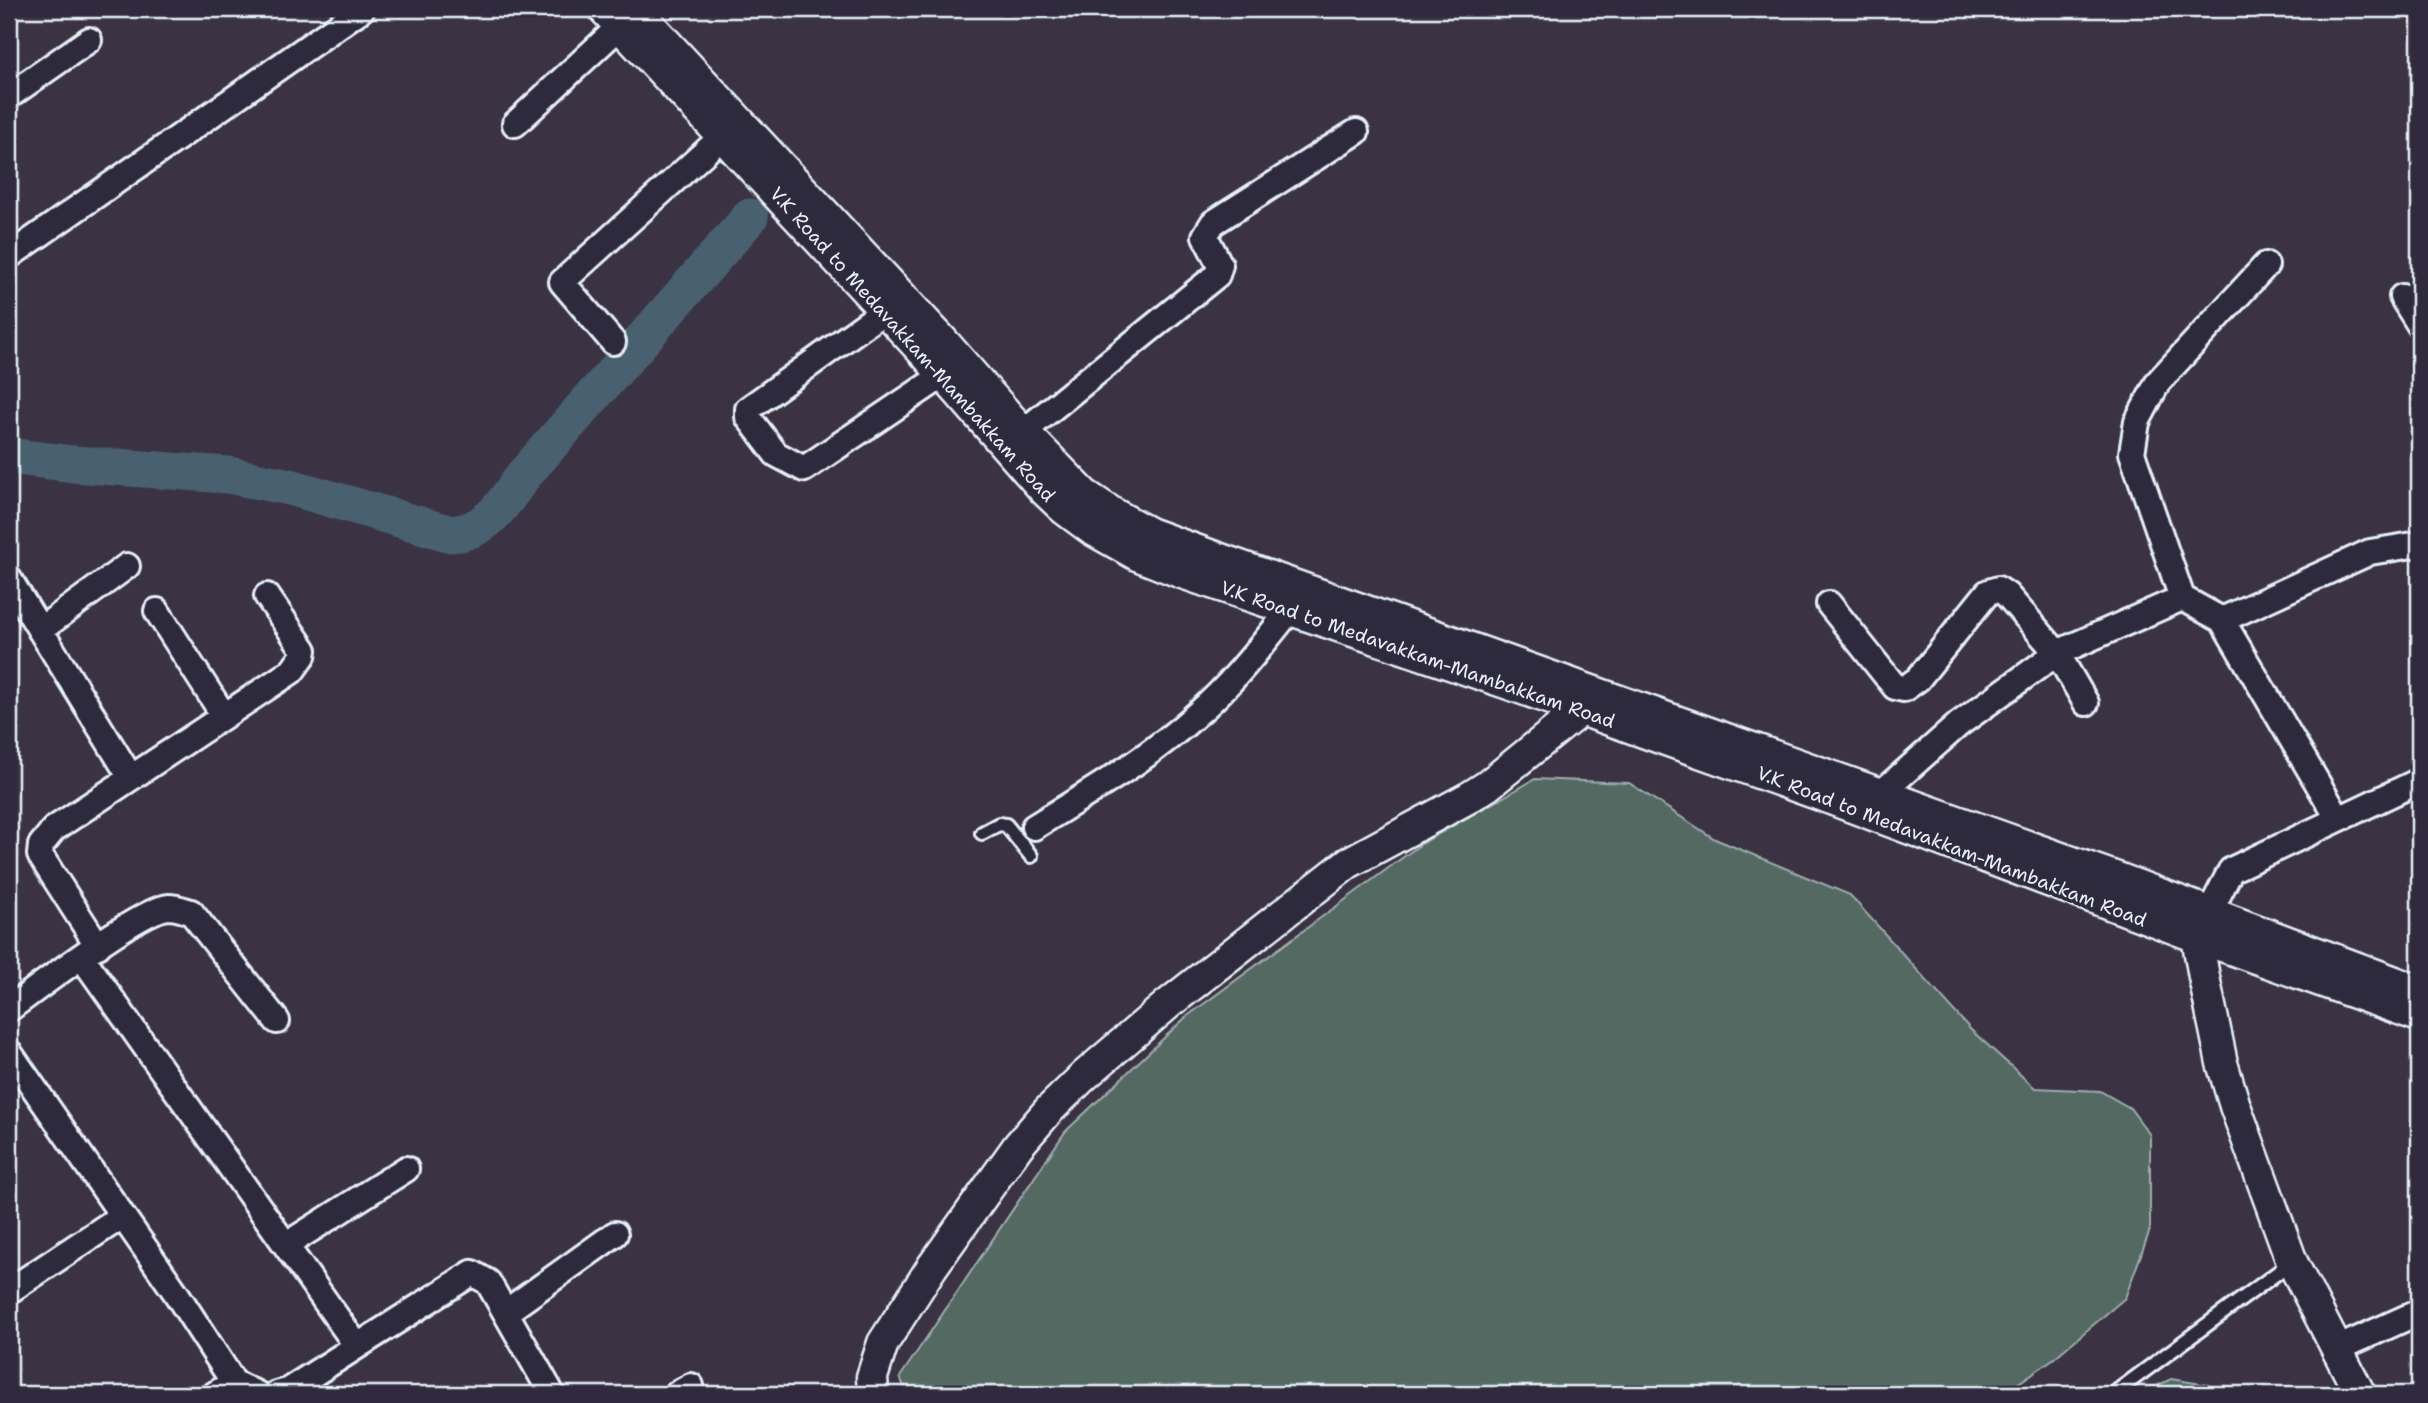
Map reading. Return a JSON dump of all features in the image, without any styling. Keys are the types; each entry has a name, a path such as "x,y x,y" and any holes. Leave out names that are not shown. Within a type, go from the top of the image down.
{"street":[{"path":"9,256 362,9"},
{"path":"515,124 620,15"},
{"name":"V.K Road to Medavakkam-Mambakkam Road","path":"620,15 723,136 884,311 1023,432 1084,494 1149,533 1586,700 1823,796 2203,925 2419,991"},
{"name":"V.K Road to Medavakkam-Mambakkam Road","path":"620,15 953,369 1043,489 1091,529 1137,555 1290,610 1586,700 1880,794 2120,879 2203,925 2419,1016"},
{"path":"9,96 89,40"},
{"path":"1023,432 1217,275 1220,265 1205,236 1213,223 1356,132"},
{"path":"612,342 562,282 723,136"},
{"path":"2266,265 2158,382 2137,422 2132,453 2182,598 2222,620 2338,818"},
{"path":"2402,297 2419,324"},
{"path":"884,311 748,409 748,417 776,454 804,469 953,369"},
{"path":"2222,620 2370,552 2419,544"},
{"path":"40,630 127,566"},
{"path":"9,579 131,778"},
{"path":"1829,604 1895,687 1904,689 1918,679 1988,592 1998,590 2007,595 2057,653 2086,703"},
{"path":"267,596 304,650 303,656 292,671 54,829 41,845 40,855 90,951 286,1245 357,1346"},
{"path":"1880,794 1959,724 2057,653 2182,598"},
{"path":"1025,833 1142,759 1198,714 1250,660 1290,610"},
{"path":"157,611 225,716"},
{"path":"873,1394 872,1377 883,1343 932,1267 1017,1146 1049,1110 1084,1076 1168,1004 1348,863 1487,786 1586,700"},
{"path":"2360,1394 2292,1262 2232,1095 2204,977 2203,925 2231,870 2419,781"},
{"path":"9,1009 90,951 150,913 169,907 191,912 277,1020"},
{"path":"9,1052 176,1293 225,1389 257,1394"},
{"path":"286,1245 406,1169"},
{"path":"9,1291 122,1216"},
{"path":"506,1312 615,1234"},
{"path":"276,1394 286,1391 472,1273 488,1282 552,1394"},
{"path":"2337,1349 2419,1312"}],"lane":[{"path":"982,833 999,824 1025,833 1031,856"},
{"path":"2113,1394 2292,1262"}],"green space":[{"path":"1535,779 1629,783 1715,839 1850,895 1971,1030 2035,1088 2100,1091 2130,1108 2150,1135 2150,1230 2125,1298 2053,1359 2003,1394 907,1394 900,1377 1065,1132 1186,1017 1421,844"},
{"path":"2171,1379 2208,1385 2225,1394 2140,1394"}],"waterway":[{"path":"9,456 73,464 228,475 290,487 451,534 464,532 475,528 493,515 522,477 750,217"}]}
